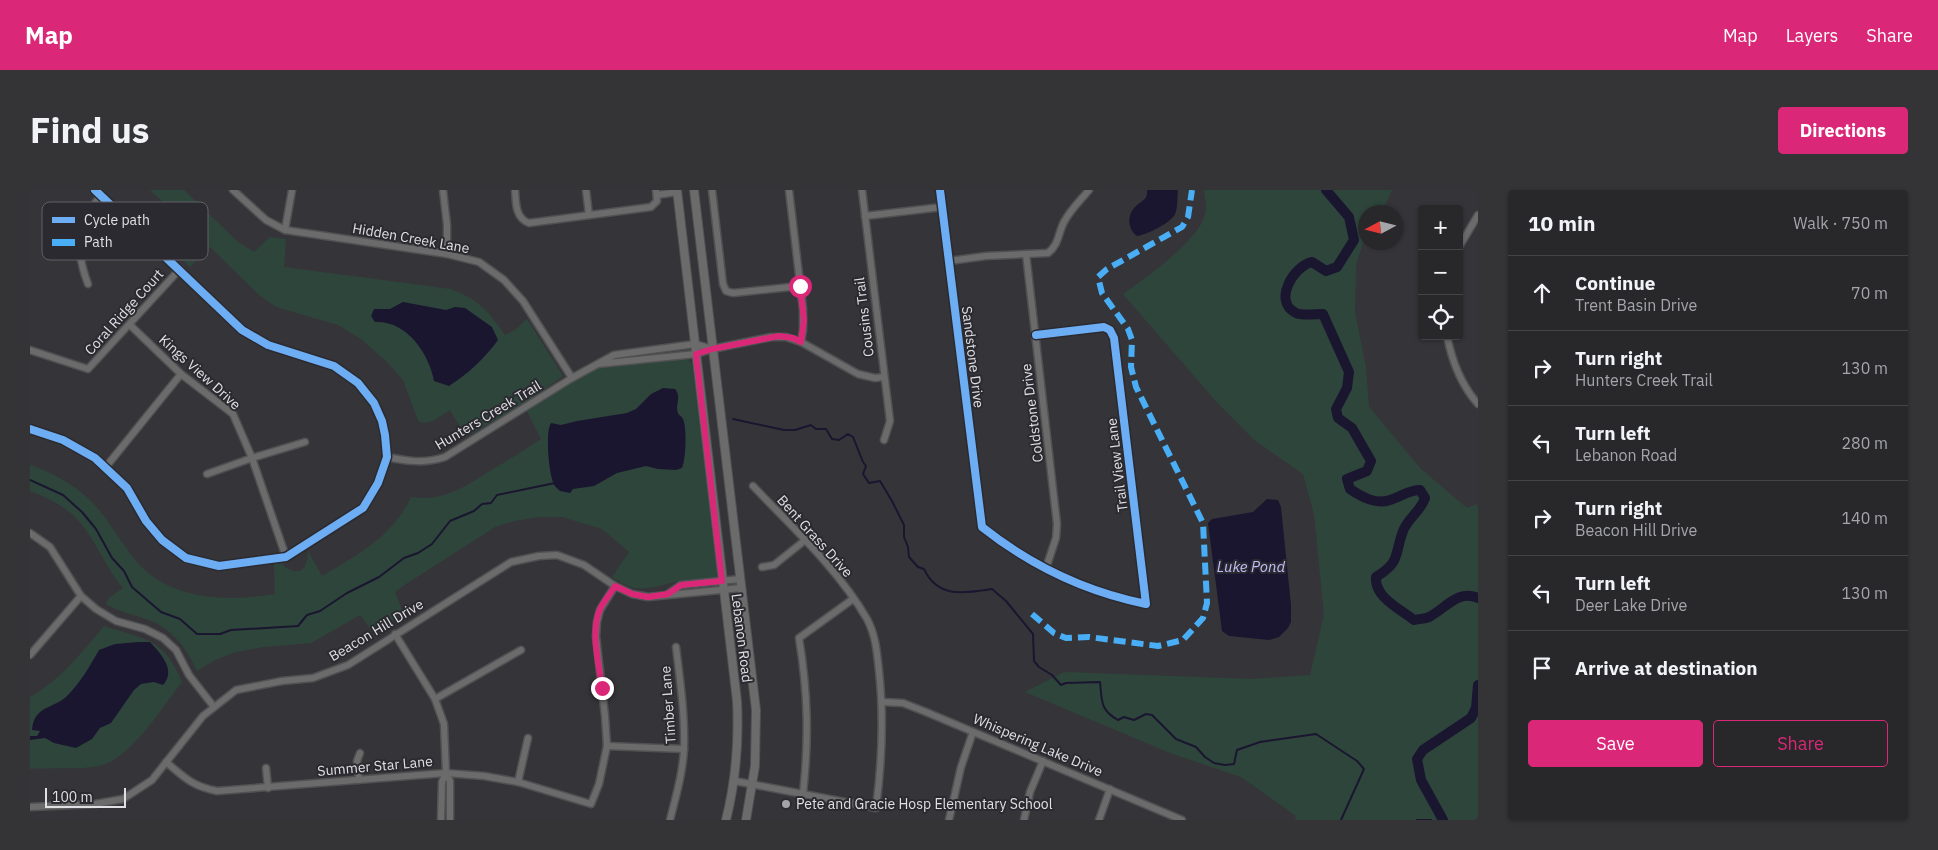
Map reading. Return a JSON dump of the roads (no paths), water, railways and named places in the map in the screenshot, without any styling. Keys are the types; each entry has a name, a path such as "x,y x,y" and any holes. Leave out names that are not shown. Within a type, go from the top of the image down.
{"main road":[{"path":"677,191 686,190"},
{"name":"Lebanon Road","path":"694,190 756,710 752,785 746,820"},
{"name":"Lebanon Road","path":"677,191 737,701 738,736 734,781 726,820"}],"street":[{"path":"95,190 108,202"},
{"name":"Hidden Creek Lane","path":"233,190 266,220 286,230 447,254 478,262 504,280 523,301 572,378"},
{"path":"286,230 292,190"},
{"path":"442,190 447,225 447,254"},
{"path":"515,190 517,212 523,221 529,223 651,207 656,200 657,192 677,191"},
{"path":"586,190 589,215"},
{"path":"712,190 723,284 726,291 733,293 800,286"},
{"path":"789,190 804,320 801,342"},
{"name":"Cousins Trail","path":"862,190 890,421 884,440"},
{"name":"Sandstone Drive","path":"940,190 982,527 1046,568"},
{"path":"949,261 986,256 1048,253 1056,248 1064,222 1074,206 1087,191"},
{"path":"96,202 101,195"},
{"path":"865,216 942,207"},
{"path":"1463,240 1478,215"},
{"name":"Coldstone Drive","path":"1026,254 1057,524 1056,538 1046,568"},
{"path":"82,260 83,271 88,284"},
{"path":"30,429 63,440 95,458 127,488 146,521 162,540 186,558 220,566 286,557 363,508 378,483 387,457 382,421 374,403 358,383 334,366 268,346 242,330 170,260"},
{"name":"Coral Ridge Court","path":"30,350 88,370 180,269"},
{"name":"Kings View Drive","path":"130,325 181,374 233,414 252,458 286,557"},
{"name":"Trail View Lane","path":"1036,335 1104,326 1110,330 1114,338 1146,604 1104,594 1078,585 1046,568"},
{"name":"Hunters Creek Trail","path":"595,364 696,354 779,336 793,338 858,374 875,378 884,376"},
{"path":"1448,340 1458,373 1470,395 1478,404"},
{"name":"Hunters Creek Trail","path":"387,457 415,462 432,462 445,458 572,378 614,355 695,344 712,349"},
{"path":"105,468 181,374"},
{"path":"207,474 305,442"},
{"name":"Bent Grass Drive","path":"753,486 829,566 867,620 875,639 882,702 882,748 876,808 802,794"},
{"path":"30,533 50,547 81,596 116,621 145,629 163,638 176,650 189,675 214,707"},
{"path":"762,567 774,565 804,541"},
{"name":"Beacon Hill Drive","path":"30,807 94,804 123,799 152,780 203,716 236,690 282,681 313,678 348,665 511,562 557,556 571,559 595,571 615,586 632,594 648,597 741,588"},
{"name":"Beacon Hill Drive","path":"668,594 681,585 740,579"},
{"path":"615,586 600,610 596,636 607,746 684,749"},
{"path":"30,655 81,596"},
{"path":"734,781 802,794 807,752 808,708 800,638 853,599"},
{"path":"395,634 435,699 444,724 446,773 450,781 450,820"},
{"name":"Timber Lane","path":"670,820 679,784 684,749 684,711 676,647"},
{"path":"435,699 521,650"},
{"name":"Whispering Lake Drive","path":"882,702 903,703 1182,820"},
{"path":"949,820 961,766 974,732"},
{"path":"518,782 528,738"},
{"name":"Summer Star Lane","path":"166,762 187,780 200,788 217,791 446,773 484,776 518,782 591,804 599,784 607,746"},
{"path":"359,780 357,761 360,753"},
{"path":"1024,820 1030,792 1042,761"},
{"path":"266,768 268,788"},
{"path":"441,820 442,782 446,773"},
{"path":"1099,820 1110,789"}],"water":[{"path":"1147,190 1178,190 1177,209 1173,217 1164,225 1137,236 1131,229 1129,221 1133,209 1146,198"},
{"path":"403,302 446,310 455,307 465,308 492,327 498,340 476,365 449,386 434,381 427,360 414,340 397,326 375,322 371,316 374,309 390,309"},
{"path":"663,388 675,389 678,395 677,410 683,419 685,436 682,468 676,470 658,469 646,466 617,473 594,486 573,489 570,493 560,491 556,487 553,483 548,452 548,435 551,423 561,425 627,413 636,409 651,394"},
{"name":"Luke Pond","path":"1267,499 1278,500 1281,507 1291,622 1279,637 1269,640 1229,636 1222,631 1208,523 1212,519 1253,512"},
{"path":"150,642 166,662 168,674 163,685 154,682 141,684 134,690 111,723 100,728 92,739 76,748 54,743 45,738 30,740 30,736 37,736 40,731 32,730 36,716 45,708 62,700 72,691 99,650 115,644"}],"waterway":[{"path":"1326,190 1349,217 1354,240 1337,267 1326,271 1312,262 1299,270 1288,284 1286,301 1289,308 1296,313 1305,315 1323,314 1349,372 1347,388 1336,409 1338,418 1352,428 1371,461 1367,471 1347,479 1350,489 1364,497 1380,502 1416,490 1420,490 1425,498 1421,507 1405,526 1393,562 1390,567 1376,577 1376,584 1379,591 1389,602 1414,620 1429,617 1458,598 1464,596 1478,598"},
{"path":"733,419 784,430 795,430 811,425 816,429 826,429 832,439 839,440 848,434 853,437 866,466 863,474 869,483 880,481 892,501 904,525 904,537 909,557 918,567 924,569 930,579 945,590 972,592 992,589 1006,601 1033,634 1034,661 1039,667 1052,675 1061,685 1066,683 1100,682 1105,709 1118,720 1124,717 1134,720 1146,714 1152,715 1176,739 1196,747 1214,763 1225,765 1234,764 1237,750 1260,742 1316,734 1357,761 1364,769 1341,820"},
{"path":"30,480 63,495 82,512 96,529 112,558 124,571 132,587 161,612 180,619 197,634 220,634 231,630 298,626 307,615 320,611 347,593 379,577 404,558 418,553 432,544 450,521 474,511 482,504 491,503 497,495 555,483"},
{"path":"1443,820 1421,780 1417,759 1423,750 1471,718 1476,708 1478,685"},
{"path":"1417,820 1431,820"}],"place":[{"name":"Pete and Gracie Hosp Elementary School","path":"786,804"}]}
